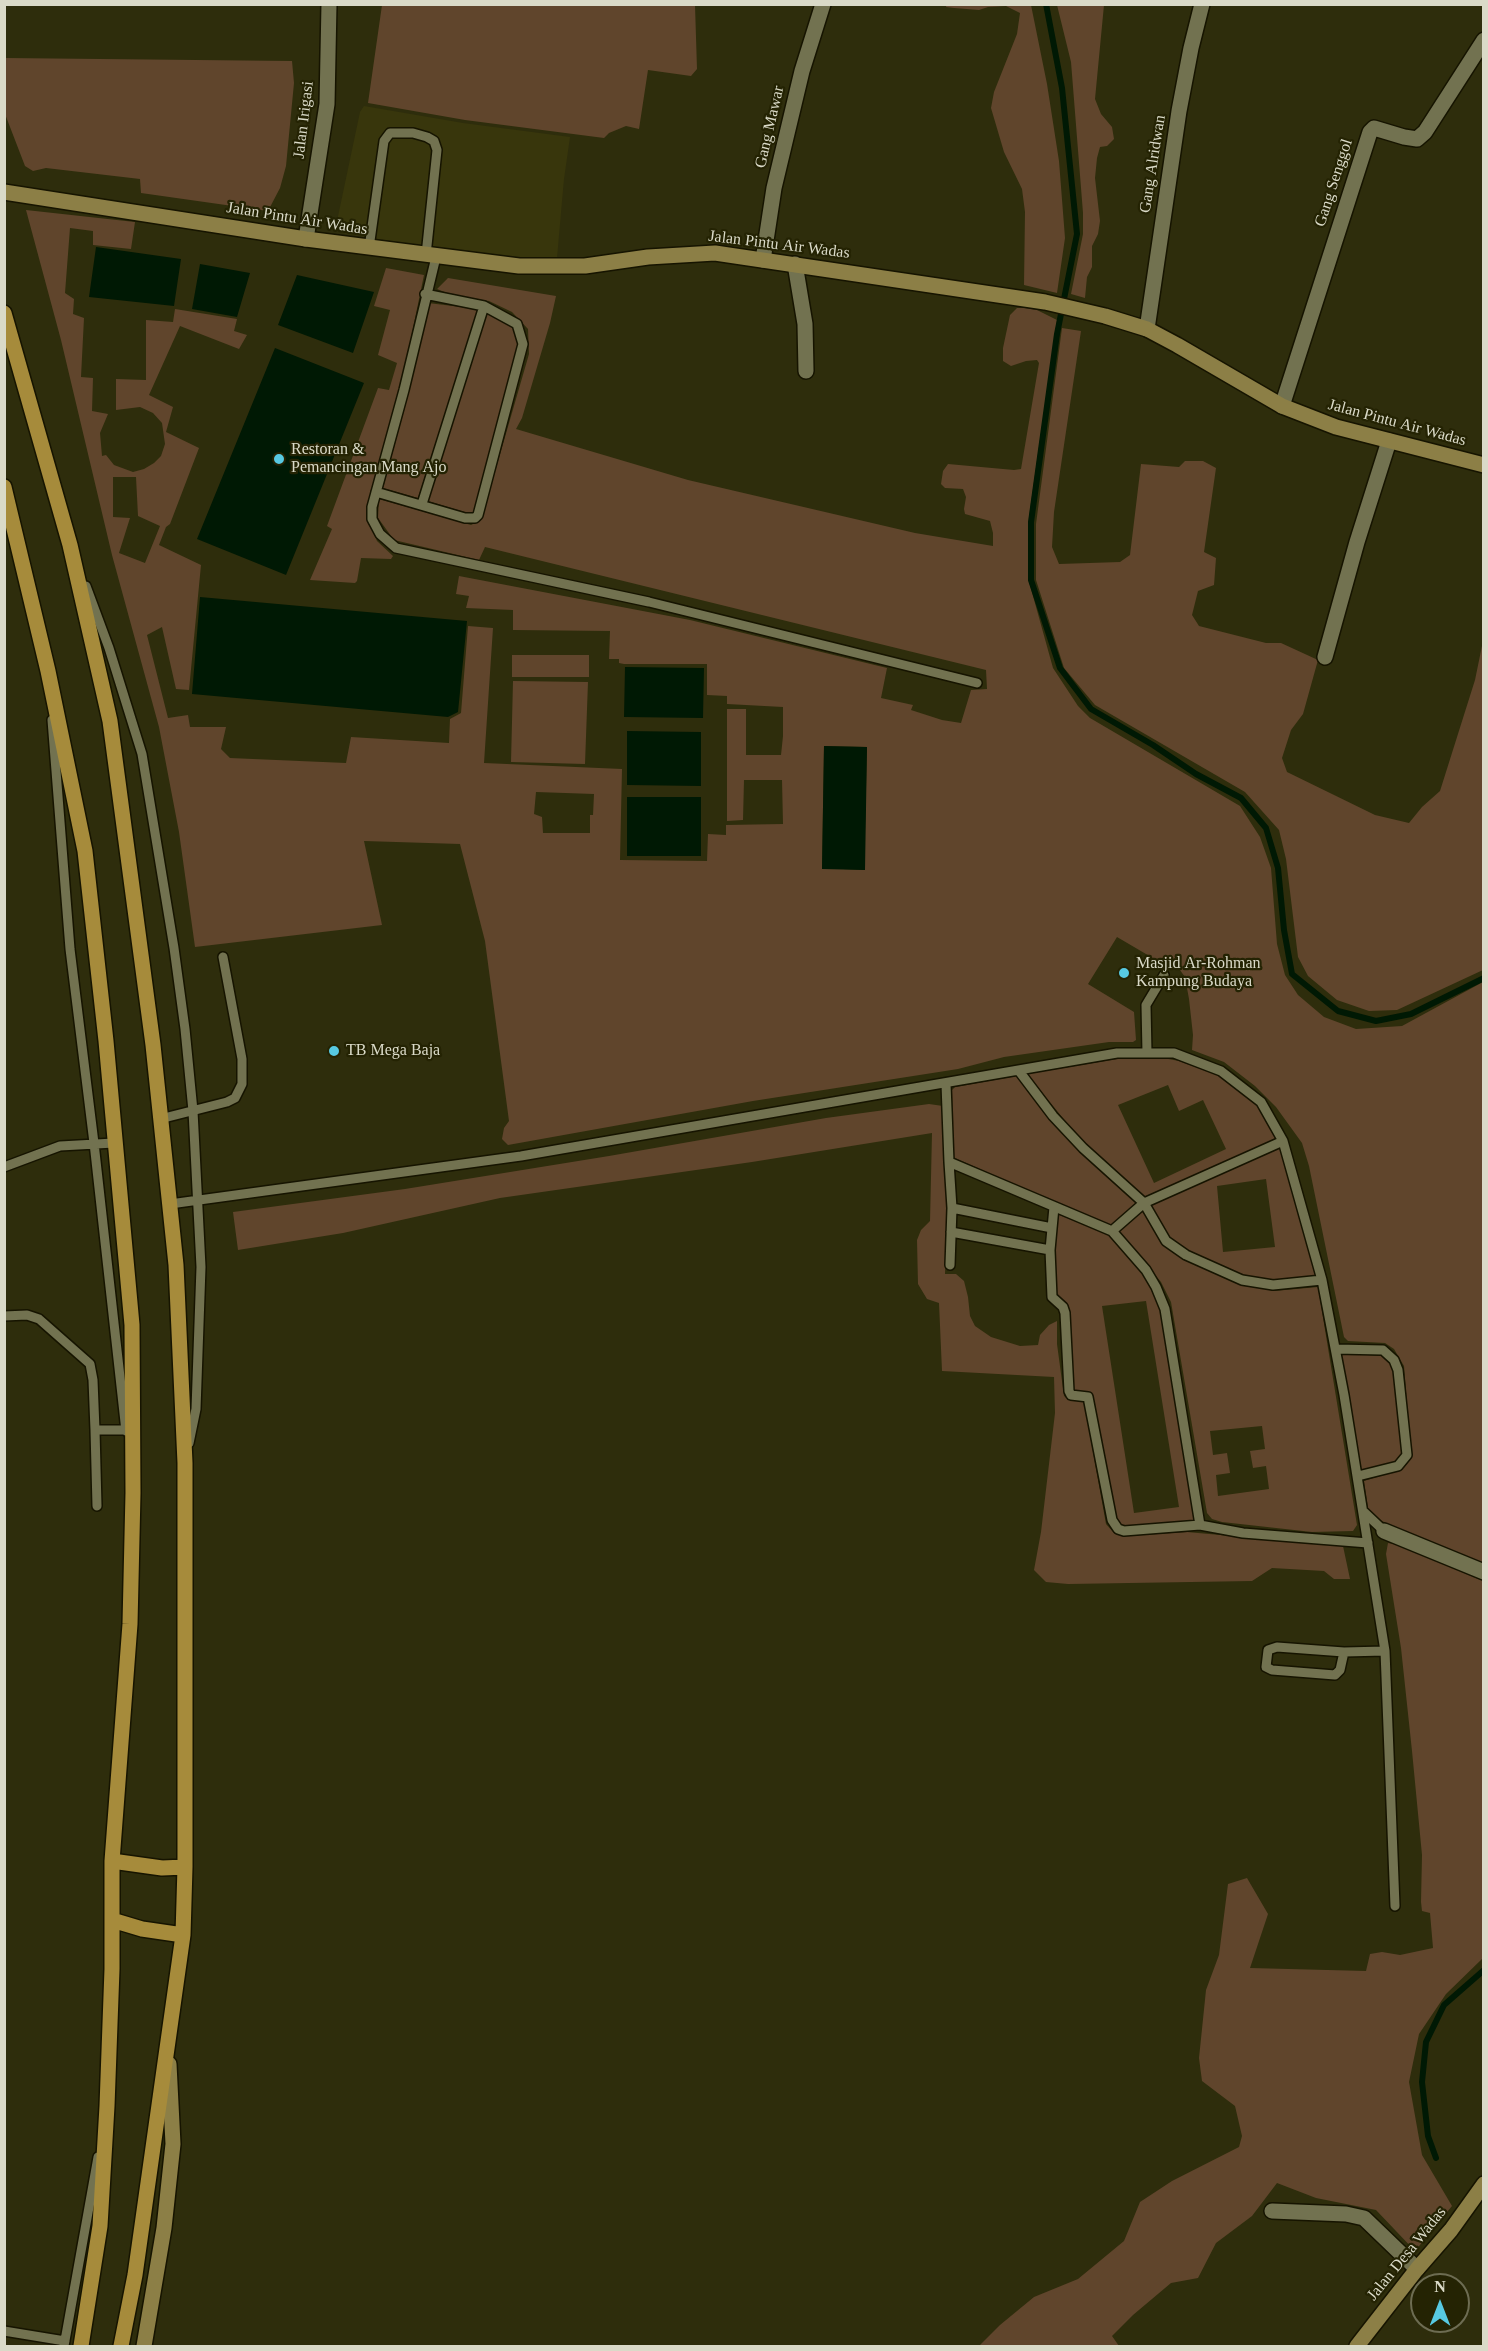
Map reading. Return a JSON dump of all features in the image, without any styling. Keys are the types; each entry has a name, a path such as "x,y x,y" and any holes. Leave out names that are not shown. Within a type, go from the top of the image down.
{"main road":[{"name":"Jalan Pintu Air Wadas","path":"4,192 306,239 519,266 585,266 678,254 715,253 942,285 1049,303 1147,329 1282,406 1336,428 1484,465"},
{"path":"4,313 70,545 110,722 153,1045 176,1265 184,1463 185,1867 183,1935 135,2275 121,2346"},
{"path":"4,487 48,672 85,851 106,1041 132,1325 133,1493 130,1624 112,1861 107,2106 100,2226 81,2346"},
{"path":"112,1861 162,1868 185,1867"},
{"path":"112,1920 141,1929 183,1935"},
{"path":"144,2346 164,2228 173,2144 168,2049"},
{"name":"Jalan Desa Wadas","path":"1357,2346 1417,2269 1451,2230 1484,2184"}],"street":[{"name":"Jalan Irigasi","path":"306,239 327,104 329,4"},
{"name":"Gang Mawar","path":"763,260 774,188 802,72 823,4"},
{"name":"Gang Alridwan","path":"1147,329 1179,111 1202,4"},
{"name":"Gang Senggol","path":"1282,406 1370,132 1374,128 1417,139 1425,132 1484,39"},
{"path":"795,264 805,324 806,372"},
{"path":"1325,657 1357,542 1389,441"},
{"path":"1384,1531 1484,1572"},
{"path":"1272,2211 1346,2214 1364,2218 1417,2269"}],"lane":[{"path":"369,248 384,141 390,133 413,133 427,136 434,141 437,150 431,256 404,390 372,507 372,519 380,534 396,548 649,602 977,683"},
{"path":"376,492 465,518 475,518 478,515 523,344 517,324 484,306 425,294"},
{"path":"422,504 484,306"},
{"path":"70,545 109,648 142,754 174,948 193,1111 201,1267 196,1409 184,1463"},
{"path":"48,672 70,950 133,1493"},
{"path":"160,1119 235,1098 242,1084 242,1059 223,957"},
{"path":"1147,1053 1146,1005 1164,975"},
{"path":"170,1204 198,1202 521,1156 1117,1053 1174,1053 1221,1071 1261,1102 1283,1141 1322,1280 1358,1476 1386,1651 1395,1906"},
{"path":"1018,1071 1053,1116 1083,1148 1144,1203 1166,1241 1186,1255 1242,1280 1273,1285 1322,1280"},
{"path":"946,1084 952,1208 950,1265"},
{"path":"1112,1231 1144,1203 1283,1141"},
{"path":"4,1167 60,1146 114,1143"},
{"path":"949,1162 1112,1231 1146,1270 1165,1309 1200,1525"},
{"path":"952,1208 1052,1228"},
{"path":"1054,1208 1050,1250 1052,1297 1063,1307 1065,1313 1069,1391 1071,1395 1089,1397 1109,1511 1115,1527 1124,1531 1200,1525 1244,1533 1368,1543"},
{"path":"951,1232 1050,1250"},
{"path":"4,1316 27,1315 39,1319 90,1364 93,1380 97,1506"},
{"path":"1336,1349 1383,1350 1394,1360 1398,1370 1408,1448 1406,1459 1391,1469 1358,1476"},
{"path":"95,1430 126,1430"},
{"path":"1364,1511 1384,1531"},
{"path":"1344,1652 1340,1670 1335,1675 1272,1670 1266,1667 1268,1650 1277,1647 1344,1652 1386,1651"},
{"path":"4,2331 64,2344 107,2106"}],"shaded area":[{"path":"947,4 1031,5 1059,161 1065,238 1057,293 1024,285 1025,212 1022,189 1004,152 991,108 994,92 1017,34 1020,13 1006,6 979,10 946,7"},
{"path":"382,5 695,5 697,69 691,76 648,70 639,129 626,126 609,133 604,138 465,120 368,103"},
{"path":"1057,5 1104,5 1095,99 1101,114 1112,127 1114,139 1107,146 1100,147 1097,158 1095,178 1100,221 1098,234 1092,246 1092,267 1087,277 1085,298 1071,294 1083,234 1083,213 1071,62"},
{"path":"5,58 292,61 294,83 286,166 280,188 268,211 141,193 140,179 46,168 33,171 25,166 5,114"},
{"path":"364,106 463,123 570,137 557,258 553,262 541,263 342,233 338,229 337,221 360,112"},
{"path":"26,210 135,222 131,249 93,245 93,231 70,228 65,293 74,299 73,314 84,318 81,377 93,378 92,411 108,414 100,433 102,456 106,455 114,465 133,472 144,469 161,456 165,444 162,423 153,413 140,407 116,410 116,379 146,380 146,320 173,322 175,309 237,319 234,331 247,335 239,349 180,326 149,395 173,407 166,432 199,448 170,524 166,527 159,545 201,565 189,690 176,689 162,627 147,635 168,718 188,715 190,727 226,727 221,749 230,758 346,763 351,737 449,743 450,719 461,713 468,626 493,628 484,763 622,769 620,860 707,861 708,834 726,835 726,825 783,824 782,780 744,780 743,820 727,821 727,709 746,709 746,755 781,755 783,707 727,704 727,696 707,695 707,664 624,664 619,663 619,659 609,659 610,631 513,630 513,610 466,608 469,596 456,594 459,576 690,620 887,668 881,698 913,705 911,710 942,720 961,723 971,690 987,689 986,670 485,547 479,560 394,540 378,518 379,499 471,525 481,520 529,354 528,329 512,312 489,301 452,295 437,289 448,278 556,296 522,418 516,429 688,480 915,533 993,546 990,521 965,514 966,497 963,489 945,488 941,484 943,471 948,464 1021,469 1039,363 1037,360 1026,361 1011,366 1003,361 1003,348 1010,315 1017,308 1025,308 1037,310 1057,320 1029,517 1028,578 1053,668 1078,706 1090,718 1240,806 1260,837 1271,868 1277,944 1285,975 1298,995 1324,1017 1356,1029 1402,1026 1483,982 1483,1567 1382,1521 1368,1508 1364,1481 1396,1471 1406,1465 1411,1455 1404,1366 1394,1349 1385,1343 1348,1341 1344,1337 1309,1166 1302,1143 1276,1107 1255,1086 1224,1062 1192,1050 1193,1035 1189,999 1185,977 1177,966 1163,964 1117,937 1088,984 1134,1012 1136,1040 1133,1042 1109,1042 1004,1057 958,1069 753,1101 508,1145 502,1139 504,1128 509,1121 485,941 460,844 364,841 382,925 195,947 179,832 159,727 112,555 61,340","holes":["113,477 136,477 138,516 160,526 145,563 119,553 130,518 113,517","824,746 867,747 864,870 822,868","536,792 594,794 593,815 590,815 590,833 543,833 542,817 534,814"]},
{"path":"96,247 181,259 174,306 89,297"},
{"path":"200,264 250,273 237,317 192,309"},
{"path":"386,268 424,275 406,362 366,515 377,541 393,556 391,559 361,558 355,583 310,580 332,529 327,526 378,388 389,390 397,363 378,355 390,310 374,306"},
{"path":"297,275 374,292 353,353 278,325"},
{"path":"428,303 478,309 418,498 383,488 409,392"},
{"path":"486,313 513,327 520,343 476,510 471,514 428,501"},
{"path":"1062,328 1081,331 1054,512 1052,547 1059,564 1120,562 1130,555 1141,464 1179,467 1185,461 1203,461 1216,468 1204,552 1216,558 1214,585 1198,591 1192,615 1199,626 1266,643 1281,643 1318,660 1303,714 1291,730 1282,758 1287,772 1375,815 1409,823 1440,791 1475,680 1483,641 1483,970 1397,1010 1369,1011 1337,1000 1308,976 1298,957 1286,859 1279,830 1245,792 1095,705 1064,668 1036,580 1036,524"},
{"path":"275,348 364,383 286,575 197,539"},
{"path":"200,597 467,621 458,712 448,717 192,694"},
{"path":"512,655 589,655 589,677 512,677"},
{"path":"625,667 704,668 703,718 624,717"},
{"path":"513,681 588,682 585,764 511,762"},
{"path":"627,731 701,732 701,786 627,785"},
{"path":"824,746 867,747 865,870 822,869"},
{"path":"627,797 701,797 701,856 627,856"},
{"path":"1158,1057 1179,1061 1217,1075 1258,1105 1278,1139 1144,1197 1101,1159 1066,1122 1027,1074 1117,1059","holes":["1168,1085 1179,1111 1203,1100 1226,1149 1154,1183 1118,1105"]},
{"path":"1017,1076 1042,1110 1078,1149 1140,1202 1111,1228 953,1157 952,1090 955,1087"},
{"path":"929,1104 943,1106 948,1201 945,1274 956,1274 964,1281 970,1316 975,1326 991,1337 1020,1346 1038,1345 1040,1335 1049,1325 1057,1321 1057,1344 1064,1396 1070,1400 1084,1402 1106,1524 1114,1533 1127,1536 1187,1532 1343,1546 1350,1579 1334,1579 1324,1571 1272,1568 1252,1581 1068,1584 1046,1582 1034,1570 1041,1532 1055,1413 1054,1377 942,1371 939,1303 927,1299 918,1284 917,1240 921,1230 930,1221 932,1133 752,1162 500,1198 343,1233 238,1250 233,1212 405,1189 826,1118"},
{"path":"1281,1146 1317,1277 1272,1281 1242,1275 1188,1253 1169,1239 1150,1204","holes":["1266,1179 1275,1247 1223,1252 1217,1186"]},
{"path":"1143,1209 1162,1243 1184,1260 1242,1284 1274,1291 1318,1287 1357,1525 1353,1531 1312,1532 1222,1522 1212,1519 1207,1513 1171,1302 1161,1282 1118,1231","holes":["1262,1426 1265,1449 1250,1451 1253,1468 1266,1466 1269,1489 1218,1496 1216,1475 1230,1473 1227,1453 1213,1455 1210,1431"]},
{"path":"1057,1214 1108,1234 1131,1257 1151,1284 1163,1311 1197,1523 1120,1527 1116,1521 1093,1395 1073,1390 1068,1306 1057,1297 1054,1250","holes":["1146,1301 1179,1507 1134,1513 1102,1306"]},
{"path":"1341,1353 1382,1356 1392,1365 1395,1373 1403,1460 1360,1474"},
{"path":"1388,1543 1399,1545 1483,1581 1483,1958 1446,1994 1419,2034 1409,2082 1422,2155 1452,2206 1415,2251 1376,2210 1316,2198 1277,2183 1252,2216 1216,2243 1198,2278 1171,2283 1112,2336 1119,2346 979,2346 1034,2297 1078,2279 1124,2241 1140,2202 1172,2181 1239,2147 1242,2136 1235,2106 1202,2081 1199,2058 1206,1990 1219,1955 1228,1884 1247,1878 1268,1914 1250,1968 1366,1971 1370,1954 1382,1952 1400,1955 1433,1948 1430,1913 1422,1911 1421,1902 1422,1855 1401,1648 1386,1554"}],"waterway":[{"path":"1046,4 1062,88 1077,234 1057,334 1031,522 1031,580 1060,668 1091,709 1153,745 1196,774 1241,798 1266,828 1278,868 1284,930 1292,974 1338,1011 1376,1021 1411,1014 1484,978"},
{"path":"1436,2158 1428,2136 1422,2082 1426,2042 1444,2005 1484,1970"}],"place":[{"name":"Restoran & Pemancingan Mang Ajo","path":"279,459"},
{"name":"Masjid Ar-Rohman Kampung Budaya","path":"1124,973"},
{"name":"TB Mega Baja","path":"334,1051"}]}
